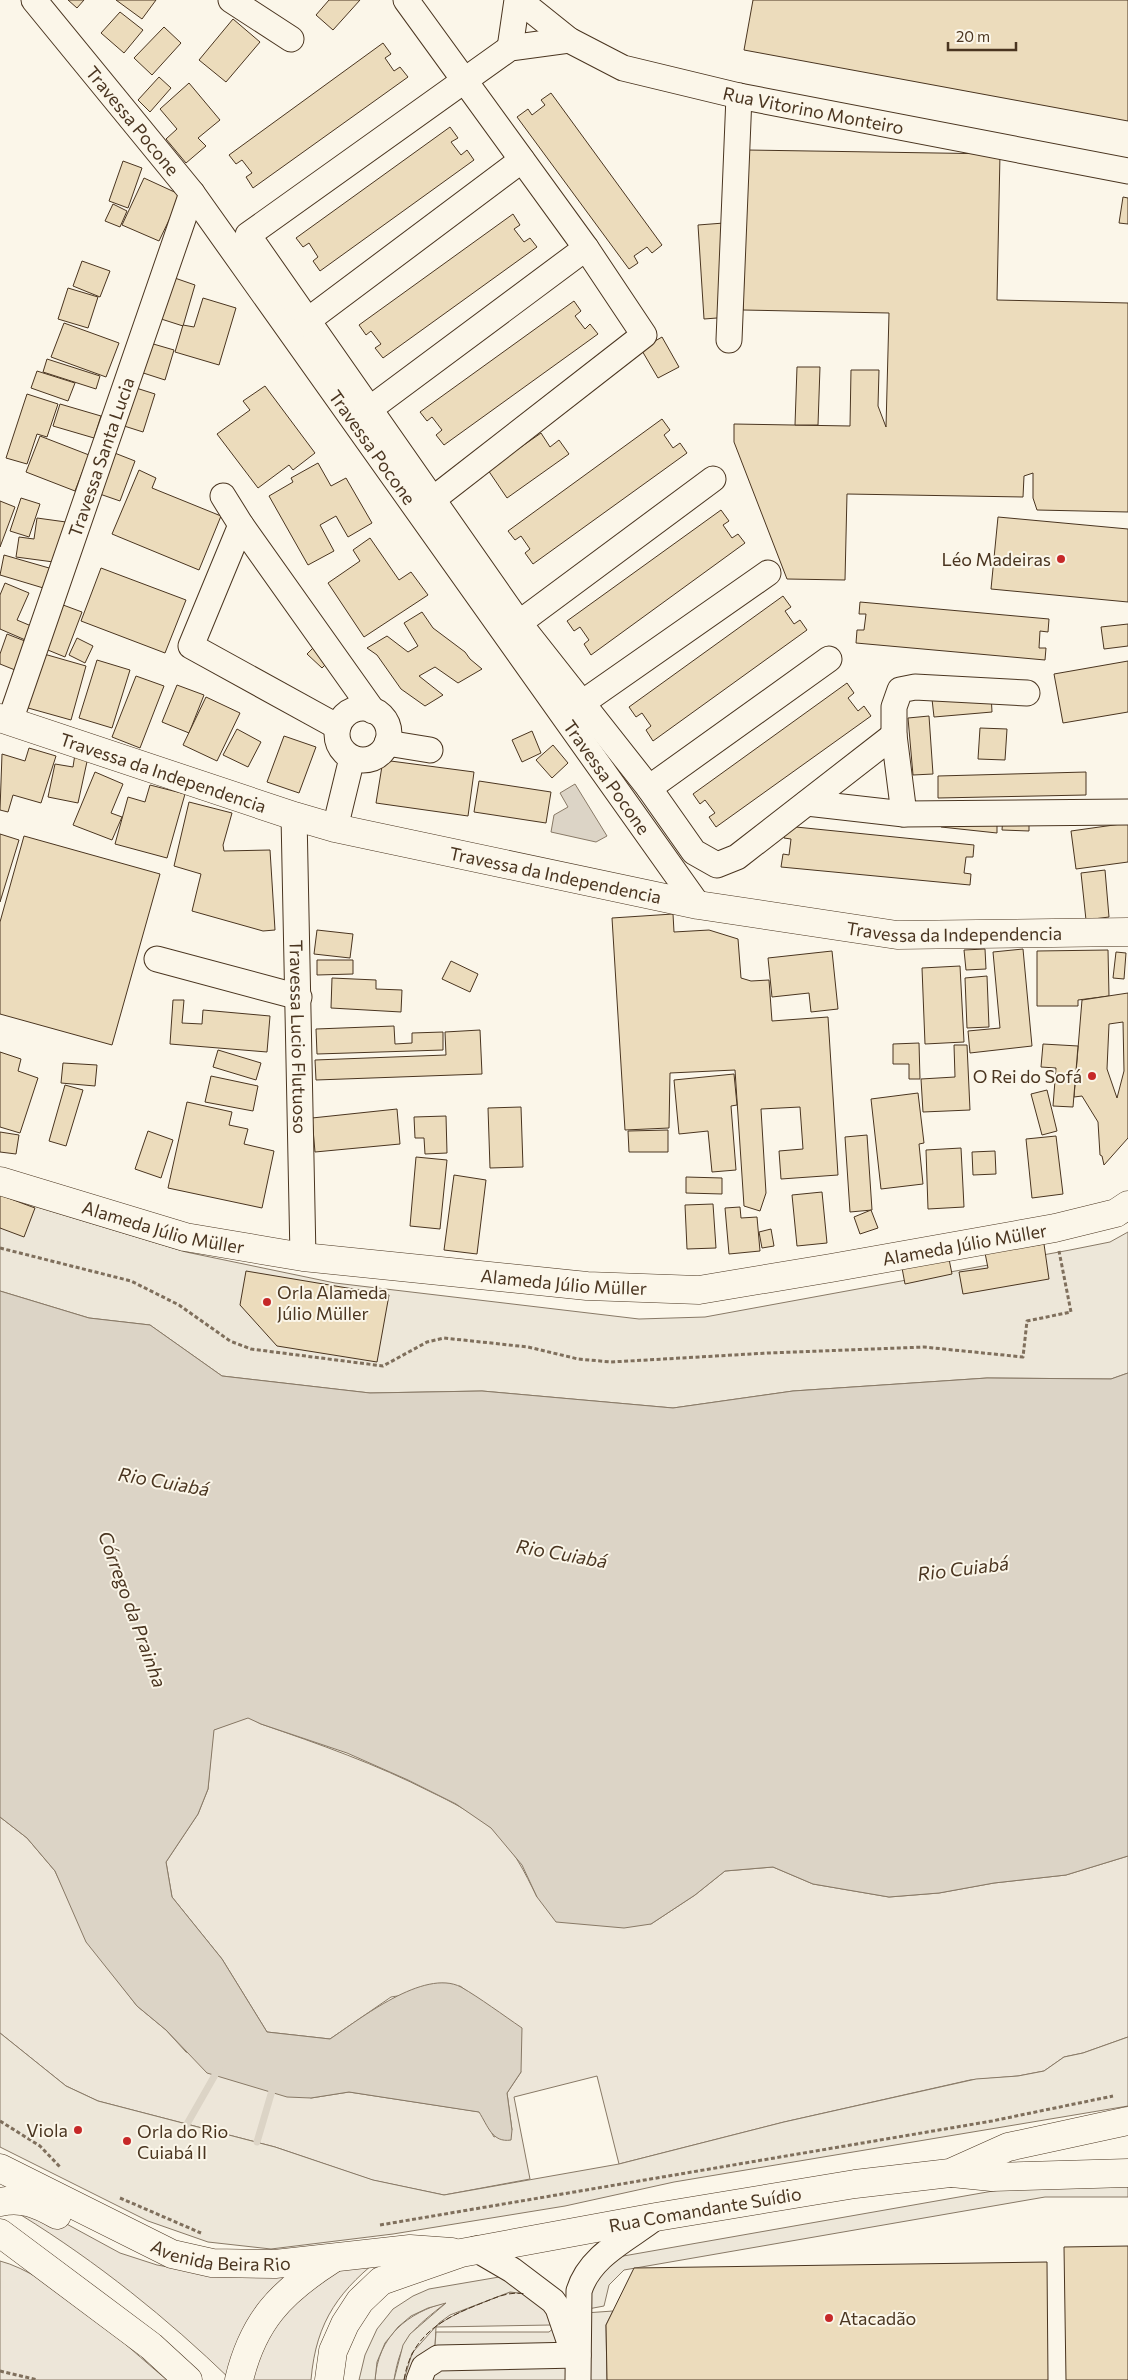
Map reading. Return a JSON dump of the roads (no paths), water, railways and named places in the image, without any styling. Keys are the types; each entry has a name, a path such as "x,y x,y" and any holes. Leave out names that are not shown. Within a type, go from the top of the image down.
{"main road":[{"name":"Travessa da Independencia","path":"5,719 335,828 698,905 896,935 1128,932"},
{"name":"Alameda Júlio Müller","path":"0,1181 185,1237 303,1257 587,1286 698,1290 1055,1228 1116,1213 1128,1205"},
{"name":"Rua Comandante Suídio","path":"950,2173 1008,2147 1128,2121"},
{"name":"Avenida Beira Rio","path":"0,2168 172,2254 212,2263 276,2264 410,2248 469,2251"},
{"name":"Rua Comandante Suídio","path":"469,2251 656,2217 855,2184 950,2173 992,2177 1128,2173"},
{"path":"0,2202 23,2200 36,2204 98,2236 142,2255 172,2254"},
{"path":"0,2233 151,2346 188,2380"},
{"path":"329,2380 333,2351 345,2324 360,2301 381,2281 469,2251"},
{"path":"240,2380 252,2344 271,2308 303,2278 334,2258"}],"street":[{"name":"Travessa Pocone","path":"34,0 192,193 698,905"},
{"path":"231,0 291,39"},
{"path":"406,0 586,248 644,335 432,500"},
{"path":"510,48 518,0"},
{"name":"Rua Vitorino Monteiro","path":"518,0 569,40 623,68 739,96 1128,171"},
{"path":"569,40 510,48 248,235 519,623 649,788 694,852 716,865 737,857 894,735"},
{"path":"729,340 739,96"},
{"path":"307,321 522,160"},
{"name":"Travessa Santa Lucia","path":"5,719 192,193"},
{"path":"370,408 586,248"},
{"path":"519,623 713,479"},
{"path":"223,496 241,525 373,711 385,721 388,728 387,743 383,751 369,760 352,758 340,748 336,734 338,726 348,713 365,708 373,711"},
{"path":"241,525 191,646 338,726"},
{"path":"582,703 768,573"},
{"path":"649,788 830,659"},
{"path":"904,814 894,735 894,707 900,690 915,688 1027,693"},
{"path":"387,743 430,750"},
{"path":"335,828 352,758"},
{"path":"807,803 904,814 1128,812"},
{"name":"Travessa Lucio Flutuoso","path":"294,816 303,1257"},
{"path":"157,959 299,996"},
{"path":"577,2364 579,2291 583,2279 600,2258 656,2217"},
{"path":"469,2251 512,2270 553,2301 558,2308 577,2364"},
{"path":"419,2380 424,2367 438,2358 577,2364"}],"water":[{"path":"575,784 607,836 596,842 551,832 554,815 568,807 560,793"},
{"path":"0,1291 89,1318 150,1325 222,1376 370,1393 482,1391 673,1408 793,1391 987,1378 1111,1379 1128,1373 1128,1856 1066,1875 994,1883 939,1893 889,1897 813,1884 773,1867 725,1871 695,1895 651,1924 624,1928 556,1922 537,1897 522,1865 491,1828 456,1804 347,1753 248,1718 214,1730 208,1789 198,1814 166,1862 172,1897 222,1959 267,2032 330,2039 393,1998 429,1984 446,1983 461,1987 522,2028 521,2072 507,2093 512,2130 511,2140 499,2139 495,2136 479,2112 349,2092 311,2098 287,2097 207,2073 166,2030 137,2006 86,1942 55,1871 27,1838 0,1817"}],"waterway":[{"path":"187,2124 219,2068"},
{"path":"257,2142 274,2084"}],"place":[{"name":"Léo Madeiras","path":"1061,559"},
{"name":"O Rei do Sofá","path":"1092,1076"},
{"name":"Orla Alameda Júlio Müller","path":"267,1302"},
{"name":"Viola","path":"78,2130"},
{"name":"Orla do Rio Cuiabá II","path":"127,2141"},
{"name":"Atacadão","path":"829,2318"}],"water label":[{"name":"Rio Cuiabá","path":"164,1481"},
{"name":"Rio Cuiabá","path":"562,1553"},
{"name":"Rio Cuiabá","path":"963,1568"},
{"name":"Córrego da Prainha","path":"133,1609"}]}
